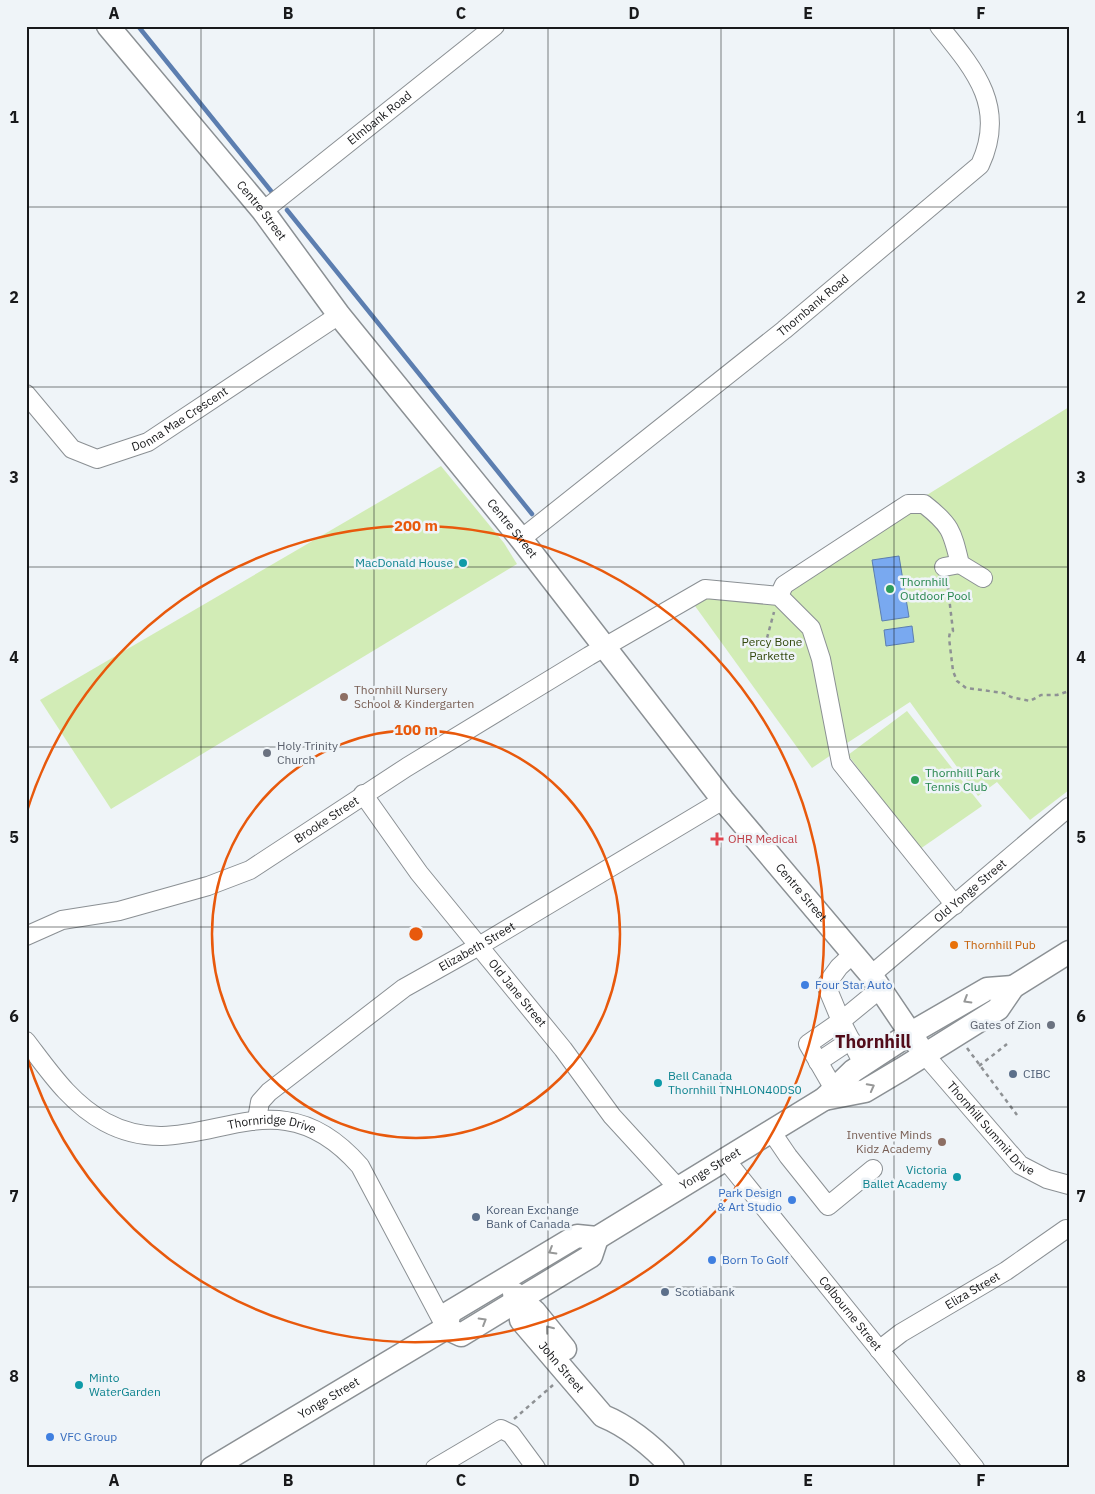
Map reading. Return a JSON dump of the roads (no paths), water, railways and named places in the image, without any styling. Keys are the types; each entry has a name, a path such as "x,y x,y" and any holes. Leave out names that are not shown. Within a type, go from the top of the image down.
{"main road":[{"name":"Centre Street","path":"108,26 263,211 339,315 522,540 723,800 876,982 925,1055"},
{"name":"Yonge Street","path":"829,1094 865,1091 998,1009 1013,987 1069,952"},
{"name":"Yonge Street","path":"597,1238 829,1094 853,1071 911,1033 987,989 1013,987"},
{"path":"577,1236 597,1238 591,1256 519,1300 460,1335 446,1328 450,1312 504,1279 577,1236"},
{"name":"John Street","path":"504,1279 519,1300 521,1320 603,1416 621,1423 673,1468"},
{"name":"Yonge Street","path":"212,1468 446,1328"}],"street":[{"name":"Elmbank Road","path":"263,211 495,26"},
{"name":"Thornbank Road","path":"522,540 784,330 980,165 986,152 991,118 984,89 971,66 940,26"},
{"name":"Donna Mae Crescent","path":"26,394 72,449 97,459 148,442 339,315"},
{"path":"955,904 841,763 821,660 811,628 779,596 784,585 908,504 924,504 942,518 953,532 952,565 983,578"},
{"name":"Brooke Street","path":"26,936 62,920 119,911 208,886 250,870 363,794 604,648 705,590 779,596"},
{"name":"Old Jane Street","path":"363,794 419,873 563,1049 612,1116 678,1188"},
{"name":"Elizabeth Street","path":"257,1120 260,1102 304,1063 404,988 479,946 723,800"},
{"name":"Old Yonge Street","path":"829,1094 816,1057 808,1044 846,1030 876,982 955,904 1069,807"},
{"path":"853,954 839,967 826,985 864,1064"},
{"name":"Thornridge Drive","path":"26,1040 66,1091 83,1108 106,1122 123,1129 150,1136 181,1134 257,1120 277,1119 301,1123 324,1133 347,1151 360,1166 446,1328"},
{"name":"Thornhill Summit Drive","path":"925,1055 1020,1165 1047,1179 1069,1185"},
{"path":"771,1131 788,1156 828,1206 872,1170"},
{"name":"Colbourne Street","path":"725,1159 975,1468"},
{"name":"Eliza Street","path":"879,1350 900,1333 1006,1271 1066,1229"},
{"path":"436,1468 501,1429 507,1431 536,1468"}],"water":[{"name":"Thornhill Outdoor Pool","path":"899,556 909,617 882,621 872,560"},
{"path":"912,626 914,642 886,646 884,630"}],"waterway":[{"path":"138,26 271,191"},
{"path":"287,210 532,514"}],"place":[{"name":"MacDonald House","path":"463,563"},
{"name":"Thornhill Outdoor Pool","path":"890,589"},
{"name":"Thornhill Nursery School & Kindergarten","path":"344,697"},
{"name":"Holy Trinity Church","path":"267,753"},
{"name":"Thornhill Park Tennis Club","path":"915,780"},
{"name":"OHR Medical","path":"717,839"},
{"name":"Thornhill Pub","path":"954,945"},
{"name":"Four Star Auto","path":"805,985"},
{"name":"Gates of Zion","path":"1051,1025"},
{"name":"CIBC","path":"1013,1074"},
{"name":"Bell Canada Thornhill TNHLON40DS0","path":"658,1083"},
{"name":"Inventive Minds Kidz Academy","path":"942,1142"},
{"name":"Victoria Ballet Academy","path":"957,1177"},
{"name":"Park Design & Art Studio","path":"792,1200"},
{"name":"Korean Exchange Bank of Canada","path":"476,1217"},
{"name":"Born To Golf","path":"712,1260"},
{"name":"Scotiabank","path":"665,1292"},
{"name":"Minto WaterGarden","path":"79,1385"},
{"name":"VFC Group","path":"50,1437"}],"district":[{"name":"Thornhill","path":"873,1042"}],"park label":[{"name":"Percy Bone Parkette","path":"772,649"}]}
